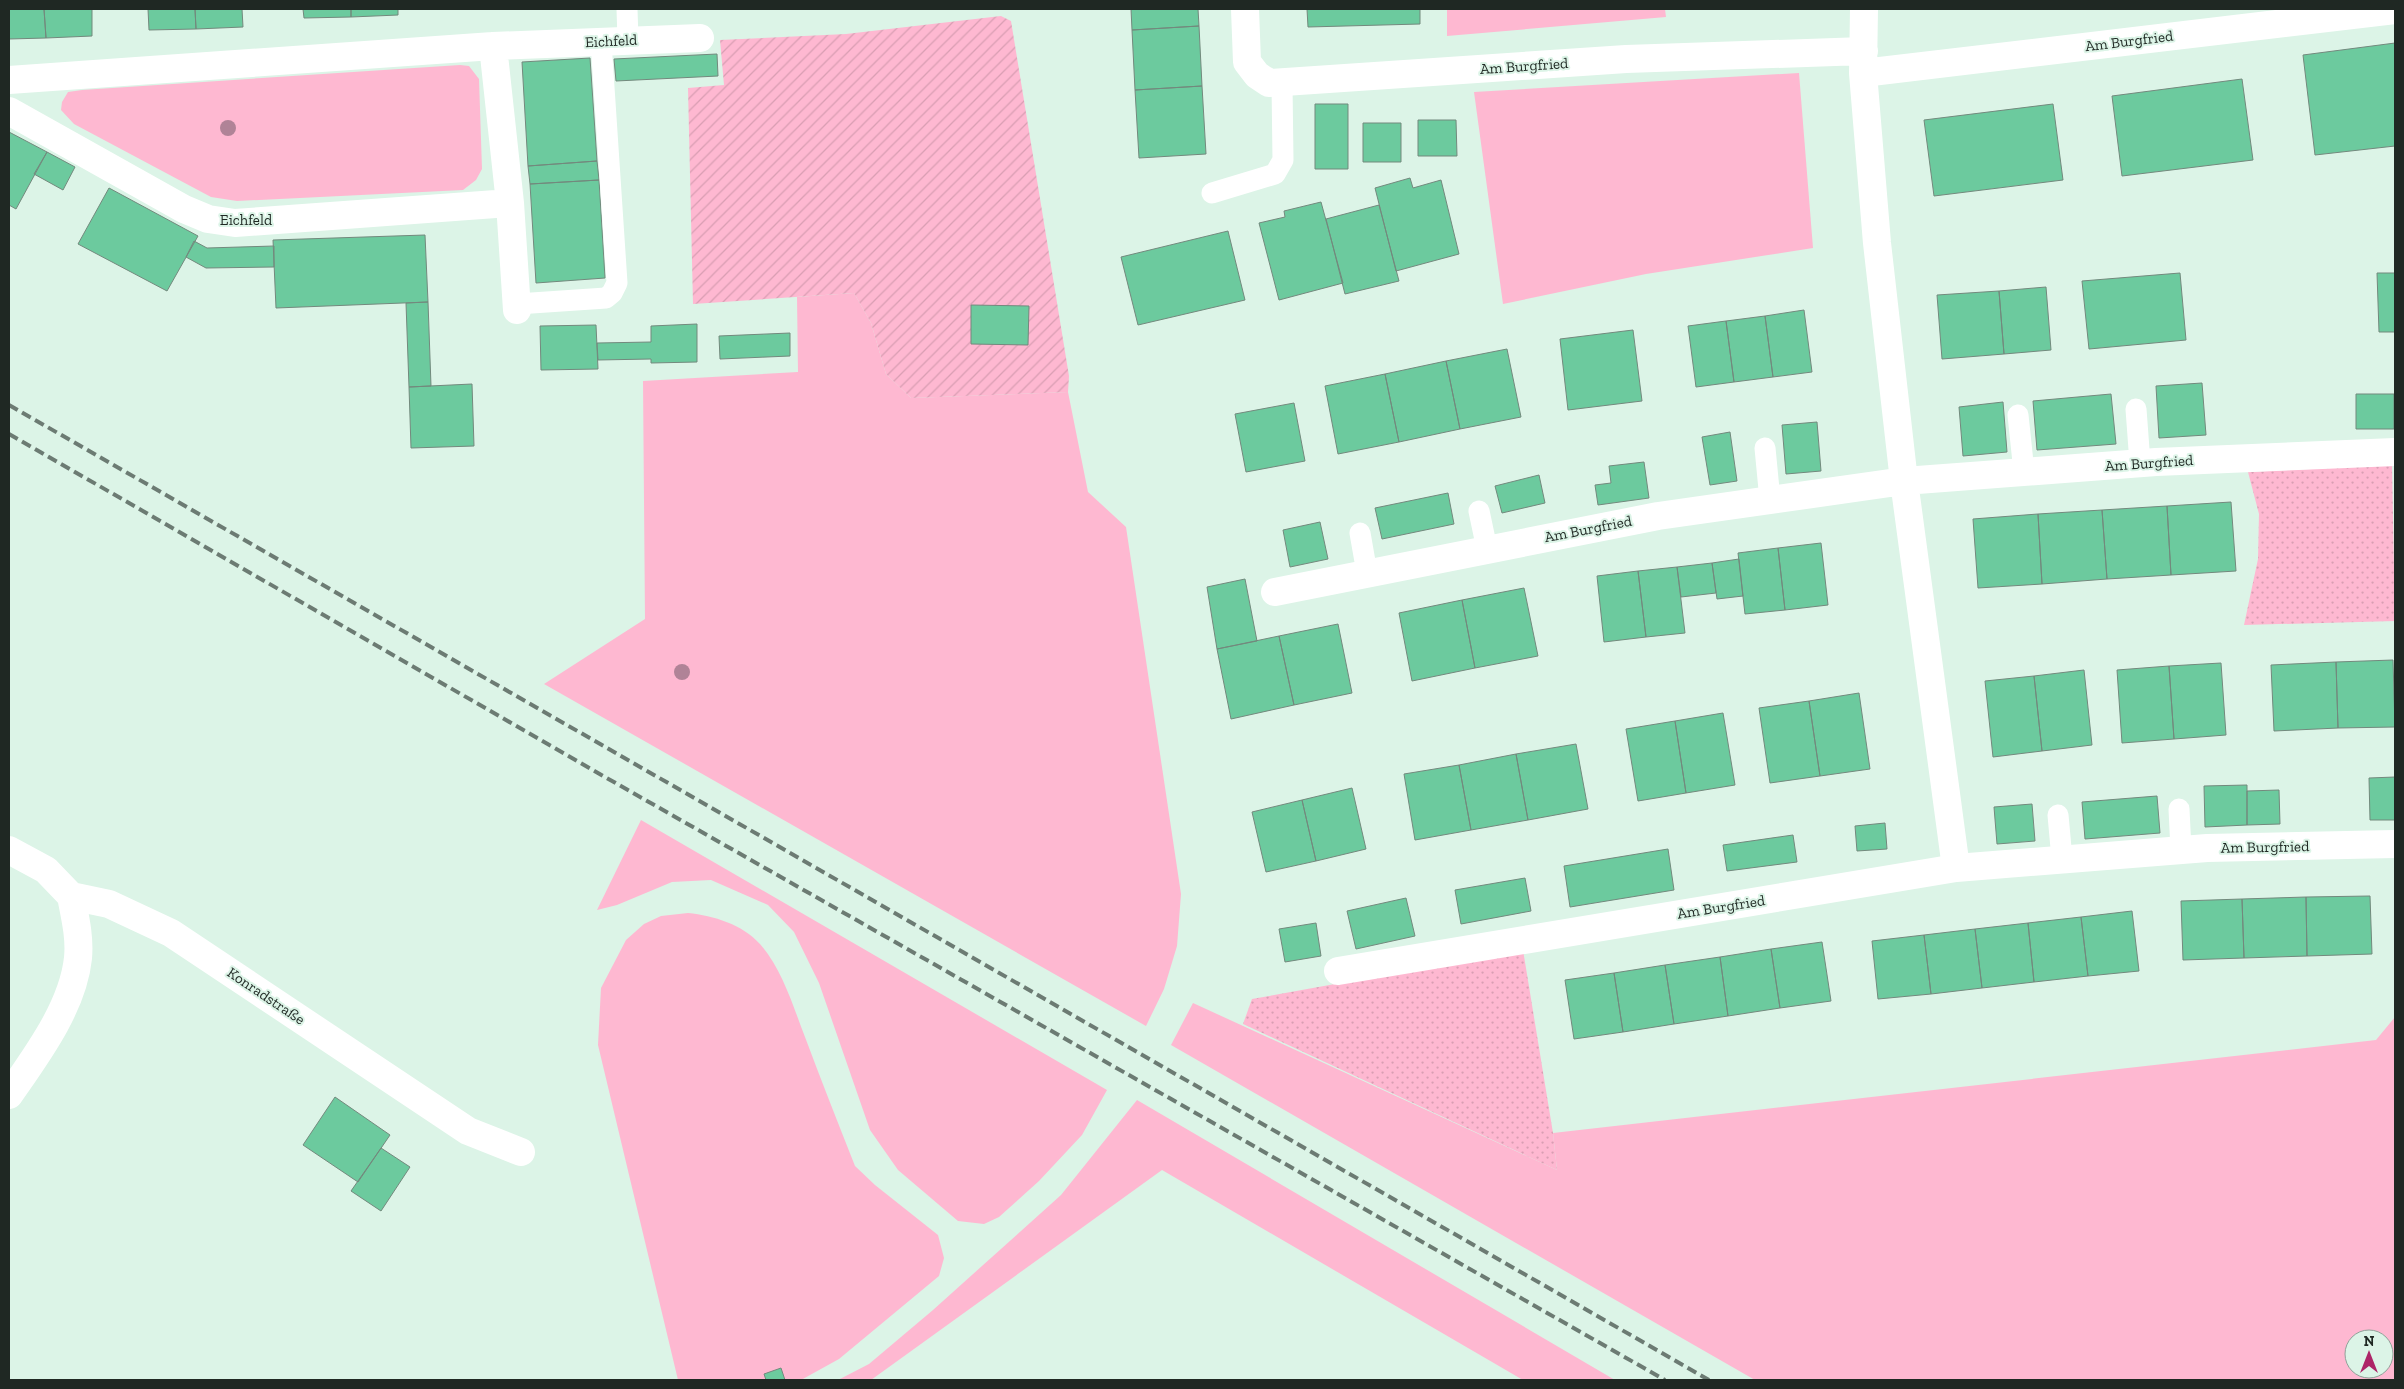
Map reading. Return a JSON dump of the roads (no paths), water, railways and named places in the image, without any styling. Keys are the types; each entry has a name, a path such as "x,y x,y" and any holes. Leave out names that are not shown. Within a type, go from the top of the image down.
{"street":[{"name":"Am Burgfried","path":"1245,9 1247,62 1257,75 1269,84 1626,59 1863,62 2395,10"},
{"path":"1866,9 1863,62 1877,243 1904,481 1956,868"},
{"name":"Eichfeld","path":"9,80 493,46 700,38"},
{"path":"493,46 510,203 517,307"},
{"name":"Eichfeld","path":"9,111 184,209 208,219 235,223 510,203"},
{"name":"Am Burgfried","path":"1275,592 1658,516 1904,481 2140,463 2395,452"},
{"name":"Am Burgfried","path":"1338,970 1956,868 2181,850 2395,844"},
{"path":"9,850 46,870 71,896 78,930 78,958 71,989 44,1045 9,1095"},
{"name":"Konradstraße","path":"71,896 108,904 172,933 468,1131 521,1152"}],"lane":[{"path":"626,9 628,40"},
{"path":"517,307 606,298 612,294 616,283 601,42"},
{"path":"1212,193 1275,174 1283,160 1282,84"},
{"path":"2136,408 2140,463"},
{"path":"2018,415 2024,472"},
{"path":"1765,448 1770,500"},
{"path":"1479,511 1487,549"},
{"path":"1360,533 1367,574"},
{"path":"2179,809 2181,850"},
{"path":"2058,815 2062,860"}],"railway":[{"path":"9,405 1709,1380"},
{"path":"9,434 605,777 1665,1380"}]}
